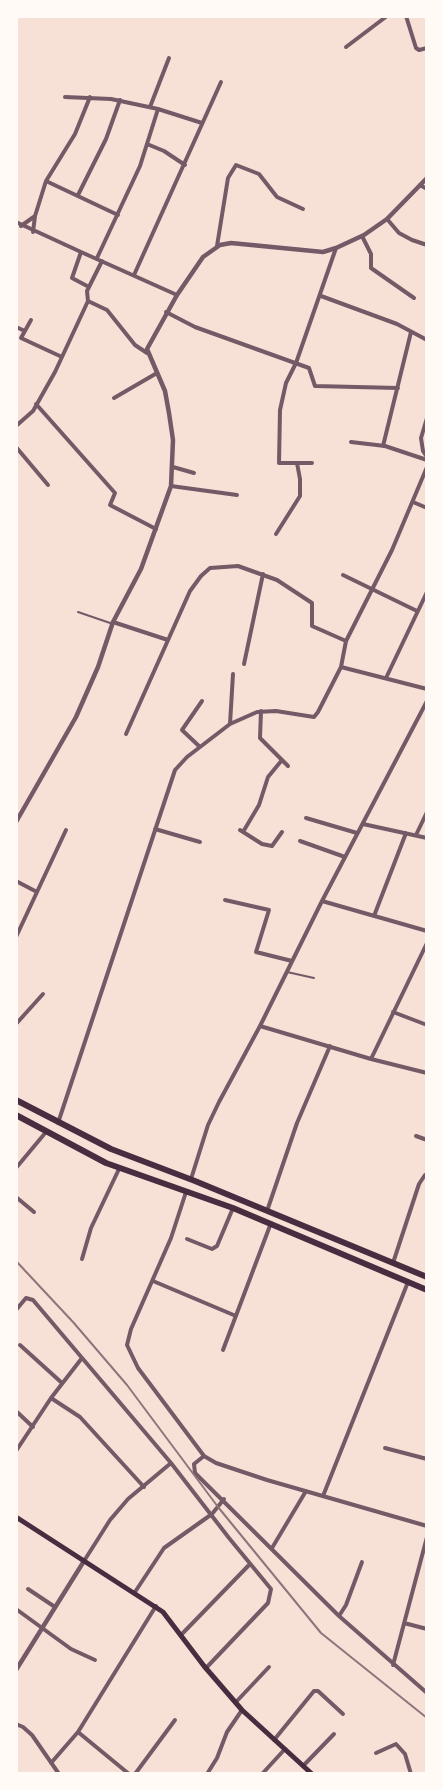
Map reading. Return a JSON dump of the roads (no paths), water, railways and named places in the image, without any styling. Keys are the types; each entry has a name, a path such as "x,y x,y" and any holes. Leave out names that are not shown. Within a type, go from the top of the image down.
{"highway":[{"path":"16,1100 110,1149 191,1179 427,1277"},
{"path":"16,1116 94,1158 119,1169 233,1208 427,1290"},
{"path":"298,1235 300,1225"},
{"path":"388,1274 393,1264"}],"main road":[{"path":"16,1516 156,1606 242,1710 312,1774"}],"street":[{"path":"346,46 387,16"},
{"path":"406,16 416,48 419,50 427,48"},
{"path":"150,107 169,58"},
{"path":"134,275 221,82"},
{"path":"65,97 120,100 158,109 202,123"},
{"path":"33,232 35,216 46,181 75,134 90,97"},
{"path":"78,195 106,139 120,100"},
{"path":"97,258 140,166 158,109"},
{"path":"147,144 164,151 185,165"},
{"path":"217,246 228,178 236,165 259,174 277,197 303,209"},
{"path":"147,353 148,345 176,295 203,257 217,246 231,243 323,252 336,248 362,236 387,219 427,178"},
{"path":"46,181 118,215"},
{"path":"420,185 427,189"},
{"path":"22,226 35,216"},
{"path":"387,219 399,233 427,245"},
{"path":"16,222 33,232 97,258 176,295"},
{"path":"362,236 371,254 371,268 414,298"},
{"path":"276,469 279,463 280,410 286,383 296,363 321,296 336,248"},
{"path":"81,252 72,278 89,287"},
{"path":"16,426 36,404 62,357 88,302 86,294 102,261"},
{"path":"321,296 397,324 427,340"},
{"path":"16,822 76,718 98,667 113,623 140,569 171,486 173,440 165,391 157,373 147,353 135,345 107,310 88,302"},
{"path":"166,312 195,327 309,368 315,386 398,388"},
{"path":"31,320 21,338 62,357"},
{"path":"16,327 25,331"},
{"path":"383,446 411,332"},
{"path":"114,398 157,373"},
{"path":"36,404 115,493 110,505 156,529"},
{"path":"427,418 421,438 423,451 427,459"},
{"path":"351,442 383,446 427,459"},
{"path":"16,446 48,485"},
{"path":"279,463 312,463"},
{"path":"276,534 300,496 300,479 297,463"},
{"path":"173,467 194,473"},
{"path":"58,1123 175,770 200,747 230,724 261,711 276,710 314,717 322,706 341,667 346,641 413,502 427,467"},
{"path":"171,486 236,495"},
{"path":"413,502 427,508"},
{"path":"126,734 190,591 205,571 210,568 238,566 263,574 310,600 312,603 312,626 346,641"},
{"path":"244,664 263,574"},
{"path":"343,575 417,611"},
{"path":"386,678 427,592"},
{"path":"113,623 168,640"},
{"path":"341,667 427,689"},
{"path":"230,724 233,674"},
{"path":"200,747 182,730 202,701"},
{"path":"191,1179 208,1125 357,833 427,701"},
{"path":"261,711 259,736 288,766"},
{"path":"282,760 268,778 259,805 241,831 262,844 272,846 282,832"},
{"path":"416,835 427,812"},
{"path":"306,818 357,833"},
{"path":"362,824 427,838"},
{"path":"155,829 200,842"},
{"path":"16,937 66,830"},
{"path":"374,916 406,832"},
{"path":"300,841 345,857"},
{"path":"16,881 37,892"},
{"path":"225,900 269,910 256,952 292,961"},
{"path":"322,901 427,931"},
{"path":"371,1059 427,943"},
{"path":"16,1024 43,994"},
{"path":"394,1012 427,1025"},
{"path":"260,1026 371,1059 427,1073"},
{"path":"267,1211 297,1123 330,1046"},
{"path":"16,1168 46,1132"},
{"path":"416,1136 427,1140"},
{"path":"82,1259 91,1228 119,1169"},
{"path":"393,1264 419,1184 425,1175"},
{"path":"186,1192 179,1220 137,1314 127,1345 138,1368 204,1456 224,1466 427,1526"},
{"path":"16,1197 34,1212"},
{"path":"187,1239 212,1249 217,1246 233,1208"},
{"path":"222,1350 271,1223"},
{"path":"152,1281 236,1316"},
{"path":"323,1496 408,1282"},
{"path":"24,1292 32,1299 171,1463 270,1589 268,1603 206,1668"},
{"path":"16,1310 26,1298 32,1299"},
{"path":"20,1345 62,1383"},
{"path":"16,1451 51,1398 82,1358"},
{"path":"51,1398 80,1417 144,1486"},
{"path":"16,1411 33,1426"},
{"path":"385,1448 427,1459"},
{"path":"204,1456 194,1464 195,1473 224,1499 339,1616 427,1693"},
{"path":"16,1670 110,1520 128,1499 171,1463"},
{"path":"272,1548 306,1491"},
{"path":"135,1592 164,1548 212,1514 224,1499"},
{"path":"393,1665 427,1537"},
{"path":"339,1616 346,1605 362,1562"},
{"path":"181,1634 250,1564"},
{"path":"28,1589 55,1608"},
{"path":"51,1763 78,1732 156,1606"},
{"path":"16,1608 41,1629 71,1649 95,1660"},
{"path":"404,1623 427,1629"},
{"path":"236,1702 269,1667"},
{"path":"274,1740 314,1691 318,1691 343,1714"},
{"path":"207,1774 217,1758 227,1732 242,1710"},
{"path":"135,1774 175,1720"},
{"path":"16,1724 32,1735 59,1774"},
{"path":"78,1732 129,1774"},
{"path":"303,1766 334,1734"},
{"path":"376,1753 396,1744 405,1754 411,1774"},
{"path":"262,1774 285,1749"}],"lane":[{"path":"78,612 113,623"},
{"path":"287,972 314,978"}],"railway":[{"path":"16,1261 73,1322 127,1385 218,1507 321,1633 427,1718"}]}
